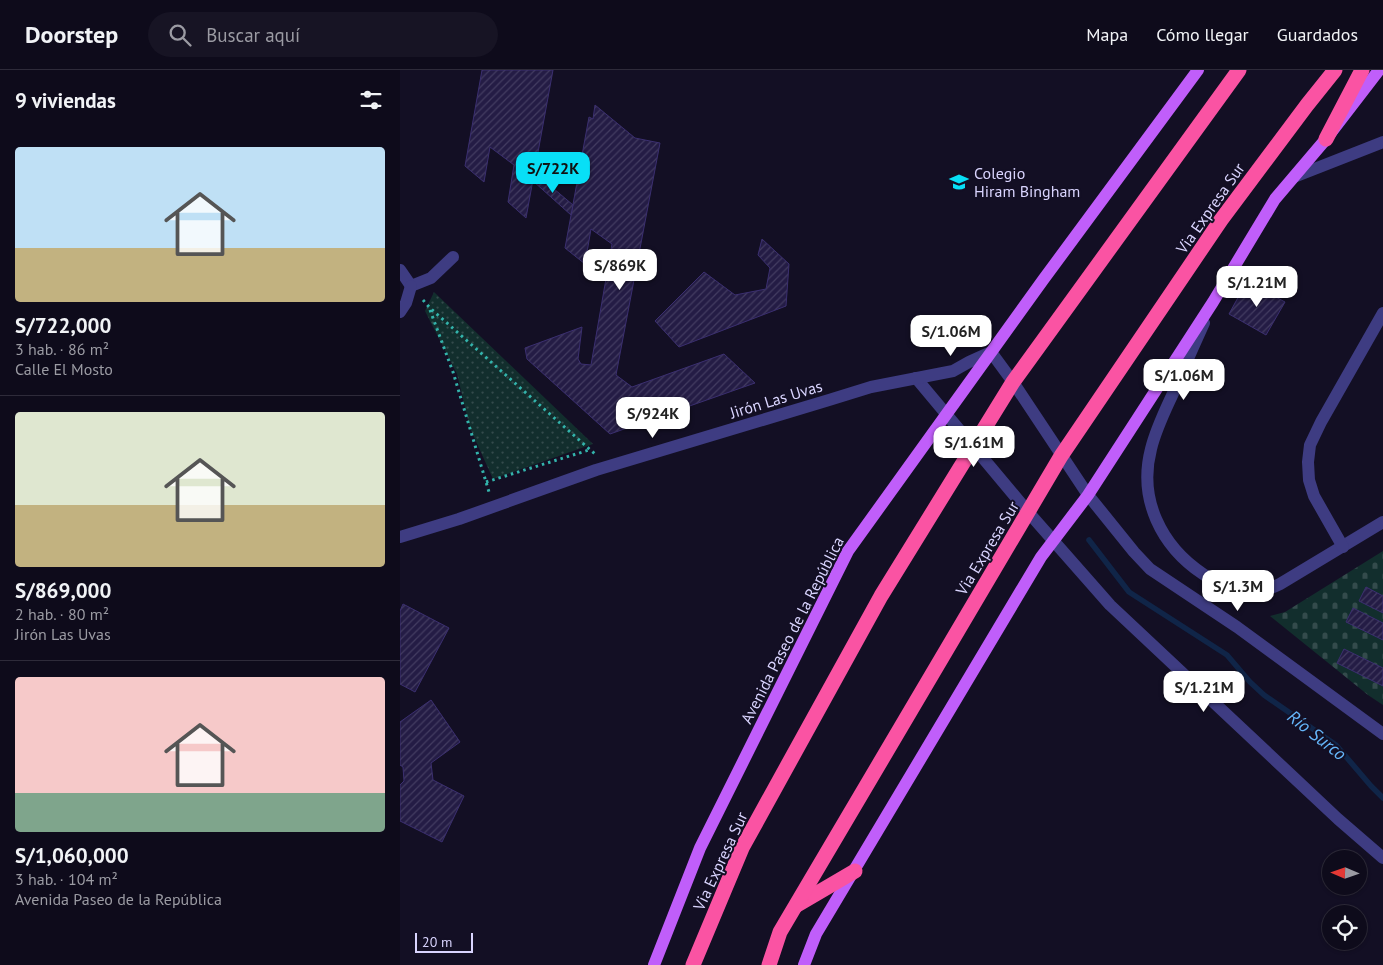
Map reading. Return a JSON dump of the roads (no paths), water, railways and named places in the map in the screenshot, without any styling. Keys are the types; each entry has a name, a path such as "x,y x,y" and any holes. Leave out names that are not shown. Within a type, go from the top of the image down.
{"highway":[{"name":"Via Expresa Sur","path":"693,965 742,848 881,596 1013,382 1239,70"},
{"name":"Via Expresa Sur","path":"769,965 780,932 1061,456 1221,220 1335,70"},
{"path":"1326,139 1362,70"},
{"path":"795,906 854,871"}],"main road":[{"name":"Avenida Paseo de la República","path":"654,965 700,848 848,551 1198,70"},
{"path":"804,965 816,934 1041,557 1088,495 1213,302 1275,199 1326,139 1379,70"}],"street":[{"path":"1294,178 1383,142"},
{"path":"411,286 431,278 453,257"},
{"path":"400,270 411,286"},
{"path":"400,312 406,303 411,286"},
{"path":"1213,302 1150,450 1148,470 1151,502 1154,517 1168,543 1200,573 1232,592 1246,594 1264,592 1280,584 1383,522"},
{"path":"1343,547 1311,488 1308,462 1310,445 1321,422 1383,314"},
{"name":"Jirón Las Uvas","path":"400,537 609,467 871,388 953,371 991,352"},
{"path":"991,352 1088,495 1150,569 1237,627 1383,734"},
{"path":"916,378 1029,513 1110,605 1331,812 1383,858"}],"waterway":[{"name":"Río Surco","path":"1089,540 1129,592 1227,655 1264,695 1336,745 1383,798"}],"place":[{"name":"Colegio Hiram Bingham","path":"959,182"}]}
